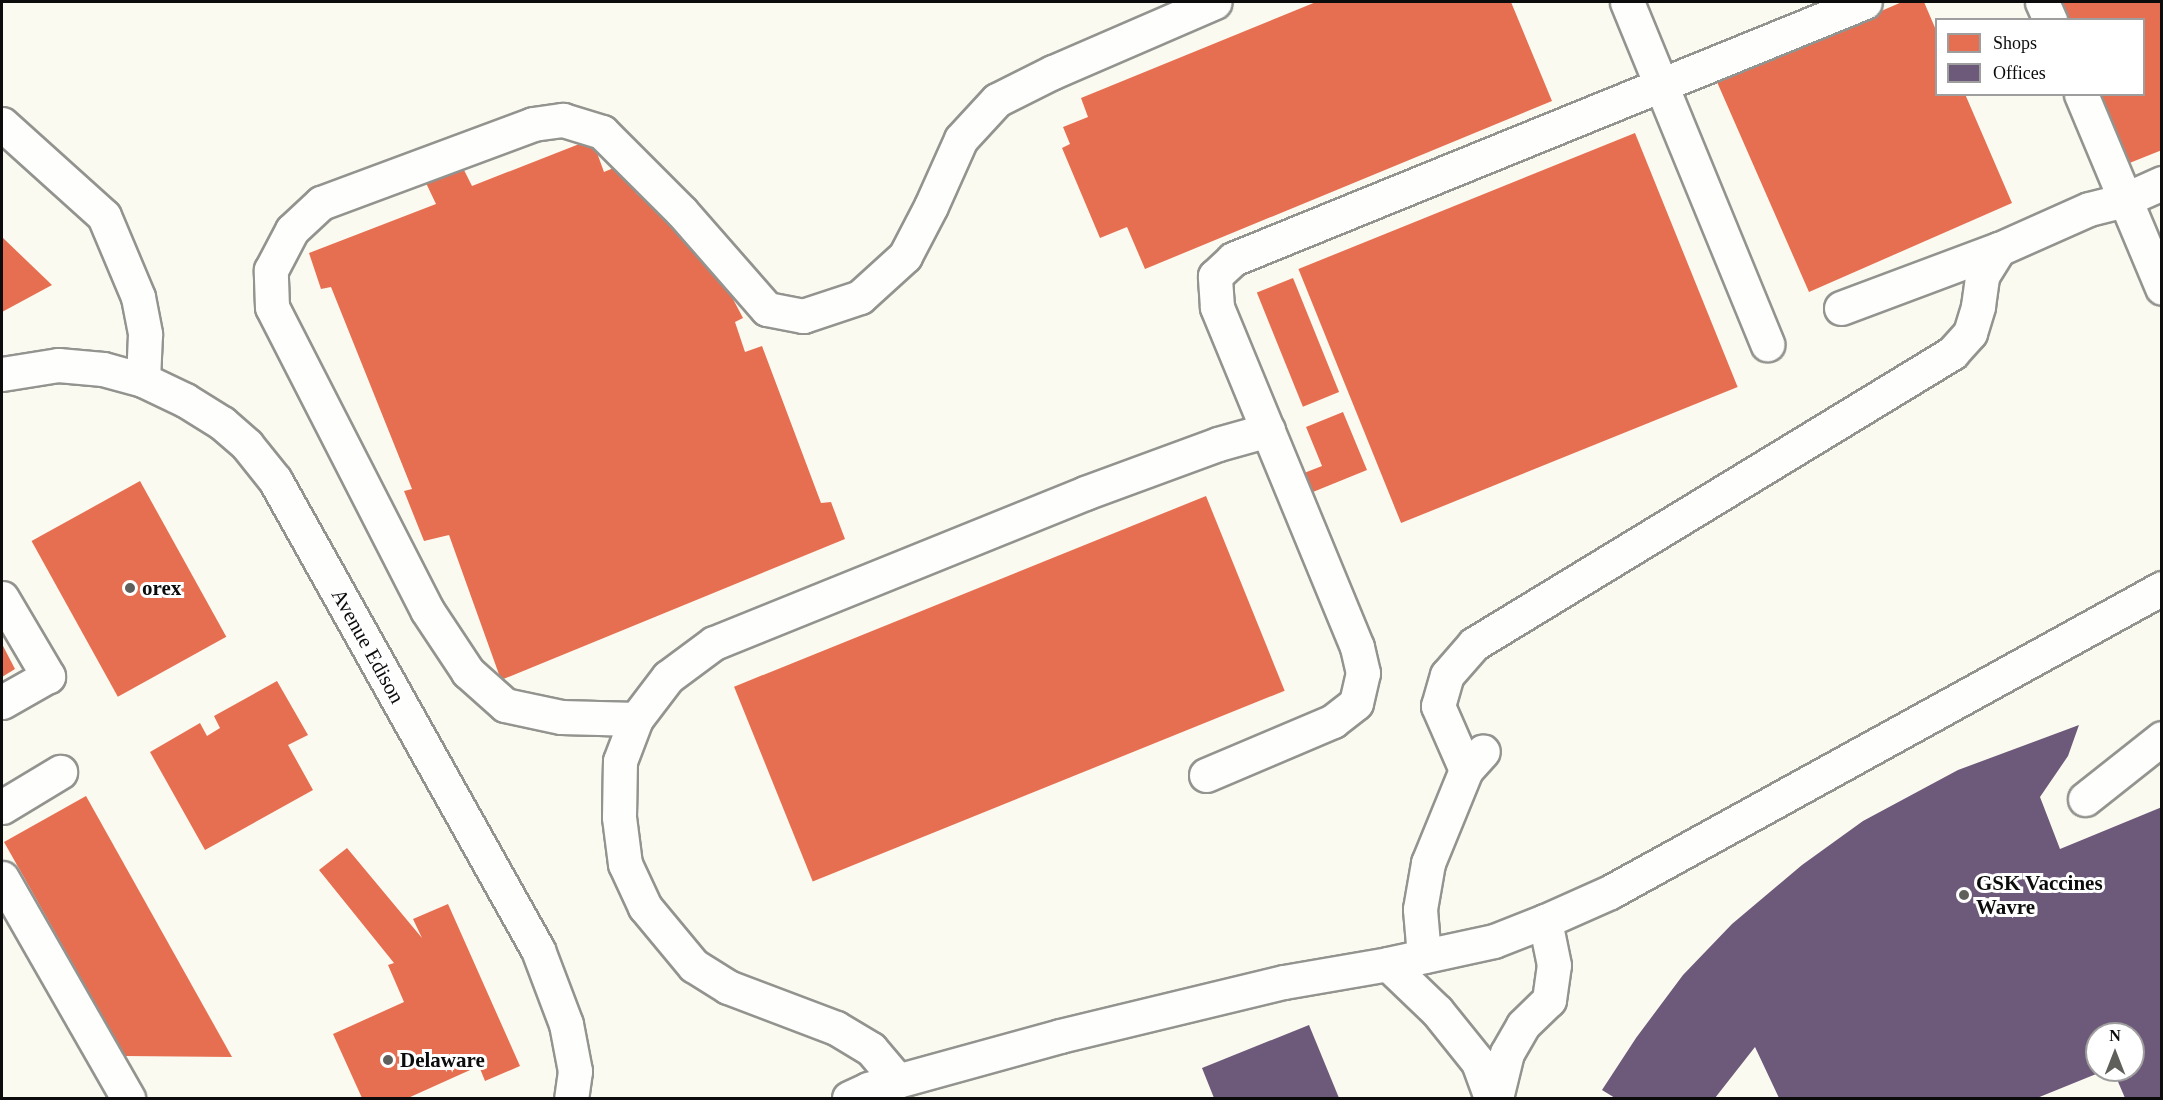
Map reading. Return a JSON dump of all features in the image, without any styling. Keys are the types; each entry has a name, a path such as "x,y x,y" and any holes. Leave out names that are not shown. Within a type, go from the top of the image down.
{"street":[{"path":"636,719 561,717 505,705 468,672 427,610 272,307 271,270 292,230 321,203 533,124 563,120 602,132 682,212 767,309 803,316 860,297 905,256 931,206 961,139 998,100 1053,72 1215,2"},
{"path":"1627,2 1767,344"},
{"path":"1206,775 1333,721 1356,703 1363,674 1358,647 1217,307 1215,276 1233,259 1865,2"},
{"path":"2042,2 2049,18"},
{"path":"2082,96 2162,288"},
{"path":"2,124 104,216 138,297 145,334 143,380"},
{"path":"1841,308 1999,249 2090,209 2124,200 2162,183"},
{"path":"1424,956 1420,909 1428,863 1475,760 1438,706 1447,675 1474,644 1952,353 1970,333 1982,276 1999,249"},
{"name":"Avenue Edison","path":"2,374 58,365 103,369 143,380 184,400 222,423 247,445 275,480 538,951 566,1024 575,1071 571,1098"},
{"path":"898,1081 871,1048 836,1028 747,995 694,966 645,907 626,864 619,817 620,761 636,719 668,677 714,643 1085,493 1218,444 1268,430"},
{"path":"849,1098 868,1089 1060,1036 1284,981 1388,964 1494,940 1545,921 1610,892 2157,597"},
{"path":"2,598 48,676 2,702"},
{"path":"2085,799 2162,738"},
{"path":"2,807 60,772"},
{"path":"2,878 128,1098"},
{"path":"1496,1098 1507,1053 1523,1025 1550,1000 1554,965 1545,921"},
{"path":"1388,964 1437,1011 1478,1062 1491,1098"}],"building: Shops":[{"path":"1316,2 1511,2 1552,101 1145,269 1127,227 1100,238 1062,148 1070,144 1063,127 1088,117 1081,98"},
{"path":"1902,2 1924,2 1935,28 1935,96 1966,96 2012,203 1809,292 1717,82"},
{"path":"2055,2 2162,2 2162,150 2122,166 2094,96 2145,96 2145,18 2061,18"},
{"path":"1635,133 1738,387 1401,523 1298,269"},
{"path":"592,139 604,172 623,164 636,193 696,244 723,280 743,318 735,322 745,352 762,346 821,503 831,502 845,539 501,680 449,535 424,541 404,491 412,489 331,287 321,289 309,253 436,204 426,183 464,170 472,186"},
{"path":"2,237 52,285 2,312"},
{"path":"1293,278 1339,392 1303,407 1257,293"},
{"path":"1343,412 1367,470 1308,494 1299,475 1322,466 1306,427"},
{"name":"orex","path":"140,481 226,637 118,697 32,541"},
{"path":"1206,496 1285,691 813,881 734,687"},
{"path":"2,644 15,669 2,677"},
{"path":"277,681 308,735 288,745 313,790 205,850 150,752 200,723 207,736 220,728 214,716"},
{"path":"86,796 232,1057 125,1056 4,842"},
{"path":"347,848 422,938 413,919 448,904 520,1066 485,1081 479,1066 408,1098 362,1098 333,1034 404,1002 388,965 394,963 319,870"}],"building: Offices":[{"name":"GSK Vaccines Wavre","path":"2079,725 2068,756 2040,797 2060,849 2162,807 2162,1098 2125,1098 2118,1082 2145,1082 2145,1022 2085,1022 2085,1079 2037,1098 1779,1098 1755,1047 1715,1098 1615,1098 1602,1090 1636,1038 1683,975 1732,924 1802,865 1863,821 1958,770"},
{"path":"1309,1025 1339,1098 1214,1098 1202,1068"}],"place":[{"name":"orex","path":"130,588"},
{"name":"GSK Vaccines Wavre","path":"1964,895"},
{"name":"Delaware","path":"388,1060"}]}
